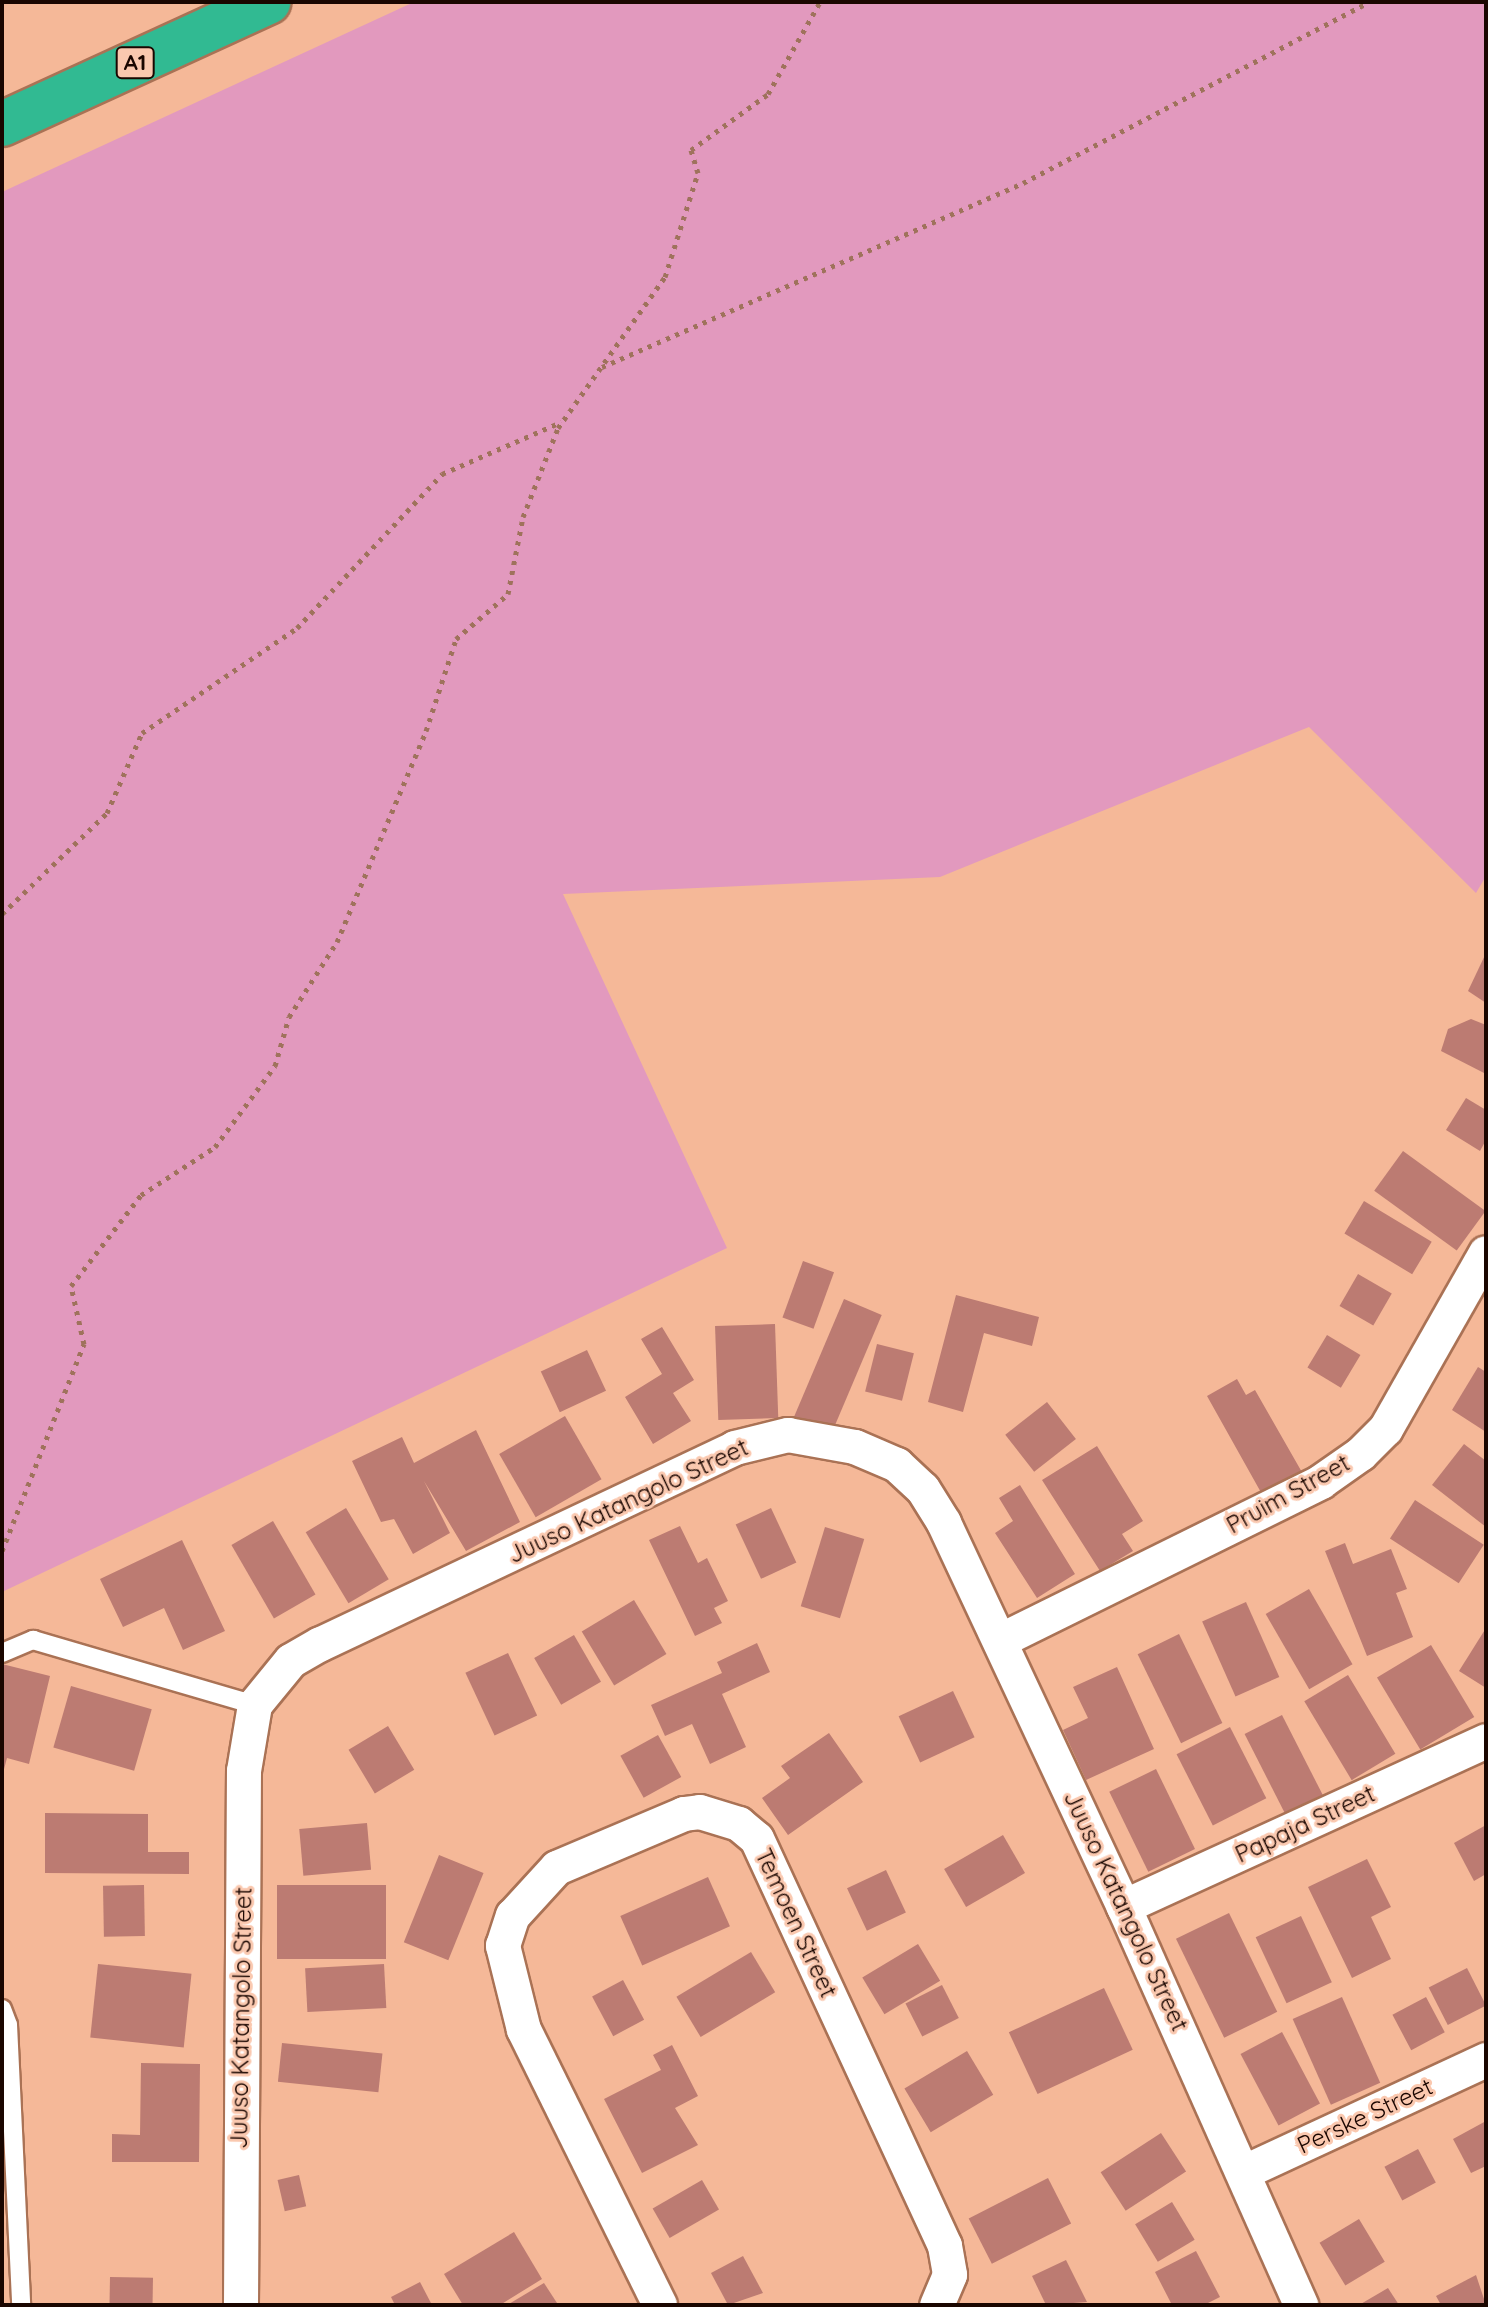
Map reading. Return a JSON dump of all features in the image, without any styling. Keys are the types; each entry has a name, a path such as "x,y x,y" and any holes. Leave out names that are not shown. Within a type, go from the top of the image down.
{"highway":[{"name":"A1","path":"2,124 268,2"}],"street":[{"name":"Pruim Street","path":"1002,1640 1321,1482 1361,1454 1386,1429 1486,1253"},
{"name":"Juuso Katangolo Street","path":"241,2305 244,1771 255,1705 291,1661 321,1644 735,1448 788,1435 855,1447 897,1465 923,1489 1002,1640 1245,2172 1301,2305"},
{"name":"Papaja Street","path":"1124,1907 1486,1741"},
{"name":"Temoen Street","path":"660,2305 524,2030 503,1946 513,1916 557,1868 684,1814 700,1812 739,1824 757,1839 945,2246 950,2275 937,2305"},
{"name":"Perske Street","path":"1245,2172 1486,2060"}],"lane":[{"path":"2,1653 33,1640 255,1705"},
{"path":"2,2009 8,2025 21,2305"}],"path":[{"path":"2,1551 84,1344 71,1286 141,1195 215,1147 275,1066 289,1017 337,942 426,731 456,639 508,594 523,517 562,422 665,277 698,173 691,150 768,94 820,2"},
{"path":"601,368 1023,183 1369,2"},
{"path":"2,914 107,813 142,733 297,628 442,474 562,422"}],"shaded area":[{"path":"414,2 1486,2 1486,876 1476,893 1309,727 940,877 563,894 727,1248 2,1592 2,192"}],"building":[{"path":"1486,953 1486,1003 1468,991"},
{"path":"1471,1019 1486,1025 1486,1074 1441,1051 1448,1029"},
{"path":"1466,1098 1486,1110 1486,1140 1480,1151 1446,1130"},
{"path":"1403,1151 1486,1211 1457,1251 1374,1191"},
{"path":"1364,1201 1432,1242 1412,1274 1344,1234"},
{"path":"803,1261 834,1272 813,1329 782,1317"},
{"path":"1358,1274 1392,1294 1373,1326 1340,1306"},
{"path":"956,1295 1039,1317 1032,1346 984,1333 963,1412 928,1402"},
{"path":"844,1299 882,1315 831,1435 793,1419"},
{"path":"775,1324 778,1418 718,1420 715,1326"},
{"path":"662,1327 694,1380 673,1393 691,1421 653,1444 625,1397 662,1374 641,1339"},
{"path":"1327,1335 1360,1355 1341,1388 1307,1368"},
{"path":"877,1344 914,1353 902,1401 865,1392"},
{"path":"587,1350 606,1391 560,1412 541,1372"},
{"path":"1478,1367 1486,1372 1486,1432 1452,1410"},
{"path":"1237,1379 1246,1395 1255,1390 1303,1474 1263,1496 1207,1396"},
{"path":"1047,1402 1076,1439 1034,1472 1005,1435"},
{"path":"565,1416 602,1479 536,1517 499,1454"},
{"path":"476,1430 520,1522 466,1551 424,1481 450,1533 413,1554 394,1519 381,1522 352,1461 402,1437 414,1463"},
{"path":"1464,1444 1486,1461 1486,1527 1432,1485"},
{"path":"1097,1446 1143,1521 1122,1534 1133,1551 1100,1571 1042,1480"},
{"path":"1020,1485 1075,1574 1037,1598 995,1533 1013,1521 999,1498"},
{"path":"1415,1500 1484,1545 1459,1583 1390,1539"},
{"path":"346,1508 389,1579 348,1603 306,1532"},
{"path":"771,1508 796,1562 761,1579 736,1524"},
{"path":"273,1521 316,1595 274,1619 231,1545"},
{"path":"680,1526 698,1563 707,1558 728,1601 714,1608 722,1623 695,1636 649,1540"},
{"path":"825,1527 864,1539 840,1618 801,1606"},
{"path":"182,1540 225,1631 183,1650 164,1608 123,1627 100,1579"},
{"path":"1345,1543 1353,1564 1391,1549 1407,1589 1396,1593 1413,1637 1367,1656 1325,1551"},
{"path":"1309,1589 1352,1664 1309,1689 1266,1614"},
{"path":"634,1600 666,1654 614,1685 582,1631"},
{"path":"1246,1602 1279,1677 1236,1696 1202,1622"},
{"path":"1486,1628 1486,1688 1459,1671"},
{"path":"1179,1634 1222,1723 1181,1743 1138,1654"},
{"path":"574,1635 601,1682 561,1705 534,1658"},
{"path":"757,1643 770,1672 722,1694 746,1747 710,1764 692,1724 665,1736 651,1705 722,1673 717,1662"},
{"path":"1431,1645 1474,1717 1420,1749 1377,1677"},
{"path":"508,1653 537,1716 495,1735 465,1673"},
{"path":"2,1664 50,1676 29,1764 7,1758 3,1773"},
{"path":"1117,1667 1154,1749 1086,1780 1063,1730 1088,1718 1073,1687"},
{"path":"1348,1675 1395,1754 1352,1780 1304,1701"},
{"path":"71,1686 152,1709 134,1771 53,1748"},
{"path":"953,1691 975,1737 920,1763 899,1716"},
{"path":"1282,1715 1323,1796 1286,1815 1245,1734"},
{"path":"388,1726 414,1770 375,1793 349,1750"},
{"path":"1230,1727 1266,1798 1213,1826 1177,1754"},
{"path":"829,1733 863,1782 788,1835 762,1798 790,1778 781,1766"},
{"path":"658,1735 681,1777 644,1798 620,1756"},
{"path":"1156,1769 1195,1849 1148,1872 1109,1792"},
{"path":"45,1813 148,1814 148,1852 189,1852 189,1874 45,1873"},
{"path":"367,1823 371,1870 303,1876 299,1829"},
{"path":"1486,1825 1486,1874 1474,1881 1454,1843"},
{"path":"1003,1835 1025,1873 966,1907 944,1869"},
{"path":"439,1855 484,1873 448,1960 404,1942"},
{"path":"1367,1859 1391,1907 1371,1917 1391,1959 1352,1978 1308,1887"},
{"path":"886,1870 906,1913 867,1931 847,1888"},
{"path":"708,1877 730,1926 642,1965 620,1916"},
{"path":"144,1885 145,1936 104,1937 103,1886"},
{"path":"277,1885 386,1885 386,1959 277,1959"},
{"path":"1229,1913 1277,2012 1224,2038 1176,1939"},
{"path":"1301,1916 1332,1982 1287,2003 1256,1937"},
{"path":"918,1944 940,1981 884,2014 862,1977"},
{"path":"751,1952 775,1992 701,2037 676,1997"},
{"path":"98,1964 191,1974 184,2047 90,2038"},
{"path":"384,1964 386,2008 307,2012 305,1968"},
{"path":"1467,1968 1486,2005 1448,2025 1429,1988"},
{"path":"623,1980 644,2020 613,2036 592,1996"},
{"path":"942,1985 959,2018 922,2037 905,2004"},
{"path":"1104,1988 1133,2050 1038,2094 1009,2032"},
{"path":"1342,1997 1380,2083 1331,2105 1293,2019"},
{"path":"1426,1997 1445,2032 1411,2050 1392,2015"},
{"path":"1282,2032 1320,2104 1279,2126 1241,2054"},
{"path":"282,2043 382,2054 378,2092 278,2082"},
{"path":"672,2045 698,2096 675,2108 698,2145 642,2173 604,2099 661,2070 653,2055"},
{"path":"967,2051 993,2095 931,2132 904,2089"},
{"path":"141,2063 200,2064 199,2162 112,2162 112,2134 140,2135"},
{"path":"1486,2121 1486,2166 1471,2173 1453,2139"},
{"path":"1161,2133 1186,2172 1126,2211 1101,2172"},
{"path":"1418,2149 1436,2183 1402,2200 1384,2167"},
{"path":"299,2175 306,2206 285,2211 278,2180"},
{"path":"1048,2178 1071,2223 992,2264 969,2218"},
{"path":"702,2180 719,2209 670,2238 653,2208"},
{"path":"1172,2202 1195,2240 1158,2262 1135,2224"},
{"path":"1359,2219 1385,2262 1345,2286 1320,2243"},
{"path":"514,2232 542,2279 500,2305 463,2305 444,2274"},
{"path":"1196,2251 1220,2297 1204,2305 1172,2305 1155,2272"},
{"path":"743,2256 763,2293 728,2305 711,2273"},
{"path":"1066,2260 1087,2302 1046,2305 1032,2276"},
{"path":"1476,2275 1486,2305 1441,2305 1436,2296"},
{"path":"110,2277 153,2278 153,2305 110,2305"},
{"path":"420,2282 432,2305 395,2305 391,2297"},
{"path":"544,2283 557,2303 507,2305"},
{"path":"1388,2288 1399,2305 1359,2305"}]}
